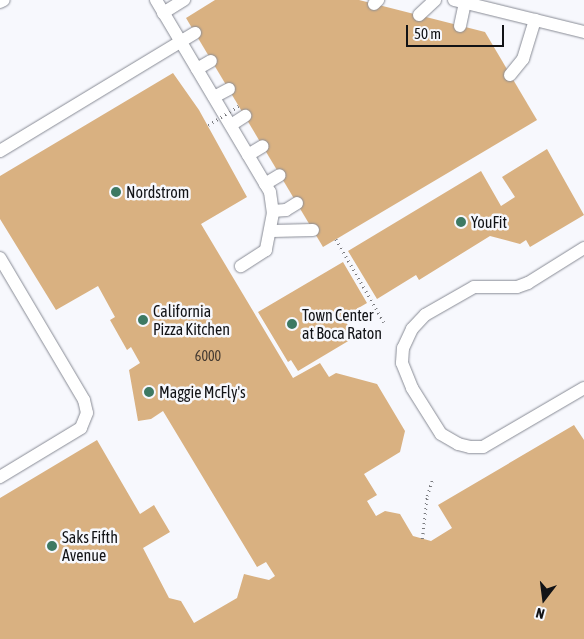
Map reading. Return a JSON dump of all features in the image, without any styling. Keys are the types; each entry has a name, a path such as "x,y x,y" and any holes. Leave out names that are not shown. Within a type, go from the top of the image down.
{"street":[{"path":"0,2 4,0"},
{"path":"156,0 270,192 273,210 272,231 266,250 241,266"},
{"path":"163,13 184,0"},
{"path":"419,15 435,0"},
{"path":"460,26 460,1 584,32"},
{"path":"510,75 523,60 535,20"},
{"path":"0,151 195,33"},
{"path":"197,69 212,61"},
{"path":"214,97 228,89"},
{"path":"230,125 242,111"},
{"path":"248,155 263,146"},
{"path":"266,184 280,175"},
{"path":"273,210 286,210 297,203"},
{"path":"272,231 296,233 313,230"},
{"path":"584,248 528,283 517,287 474,287 425,315 409,335 403,348 402,363 412,388 441,434 470,447 483,447 584,388"},
{"path":"0,258 84,400 87,413 81,428 0,477"}],"path":[{"path":"208,125 242,111"},
{"path":"336,239 384,322"},
{"path":"422,538 427,496 433,478"}],"building":[{"path":"215,0 359,0 485,32 537,120 323,247 186,18"},
{"path":"173,73 199,110 247,197 201,224 293,378 320,363 329,377 336,373 377,384 405,431 400,452 364,474 377,495 367,501 376,516 385,511 400,514 413,536 431,541 452,528 438,505 574,425 584,440 584,639 0,639 0,498 97,440 140,514 154,505 170,532 143,548 169,598 181,601 194,623 237,598 244,574 269,580 275,576 266,562 257,567 163,411 151,419 138,421 129,370 140,363 131,347 127,350 110,320 115,317 98,286 56,310 0,219 0,176"},
{"path":"547,149 584,215 530,247 526,240 520,244 490,236 419,280 416,275 377,299 348,251 481,171 501,206 515,197 502,177"},
{"path":"343,262 367,303 343,317 355,337 298,371 291,360 288,362 258,312"}],"place":[{"name":"Nordstrom","path":"116,192"},
{"name":"YouFit","path":"461,222"},
{"name":"California Pizza Kitchen","path":"143,320"},
{"name":"Town Center at Boca Raton","path":"292,324"},
{"name":"Maggie McFly's","path":"149,392"},
{"name":"Saks Fifth Avenue","path":"52,546"}]}
